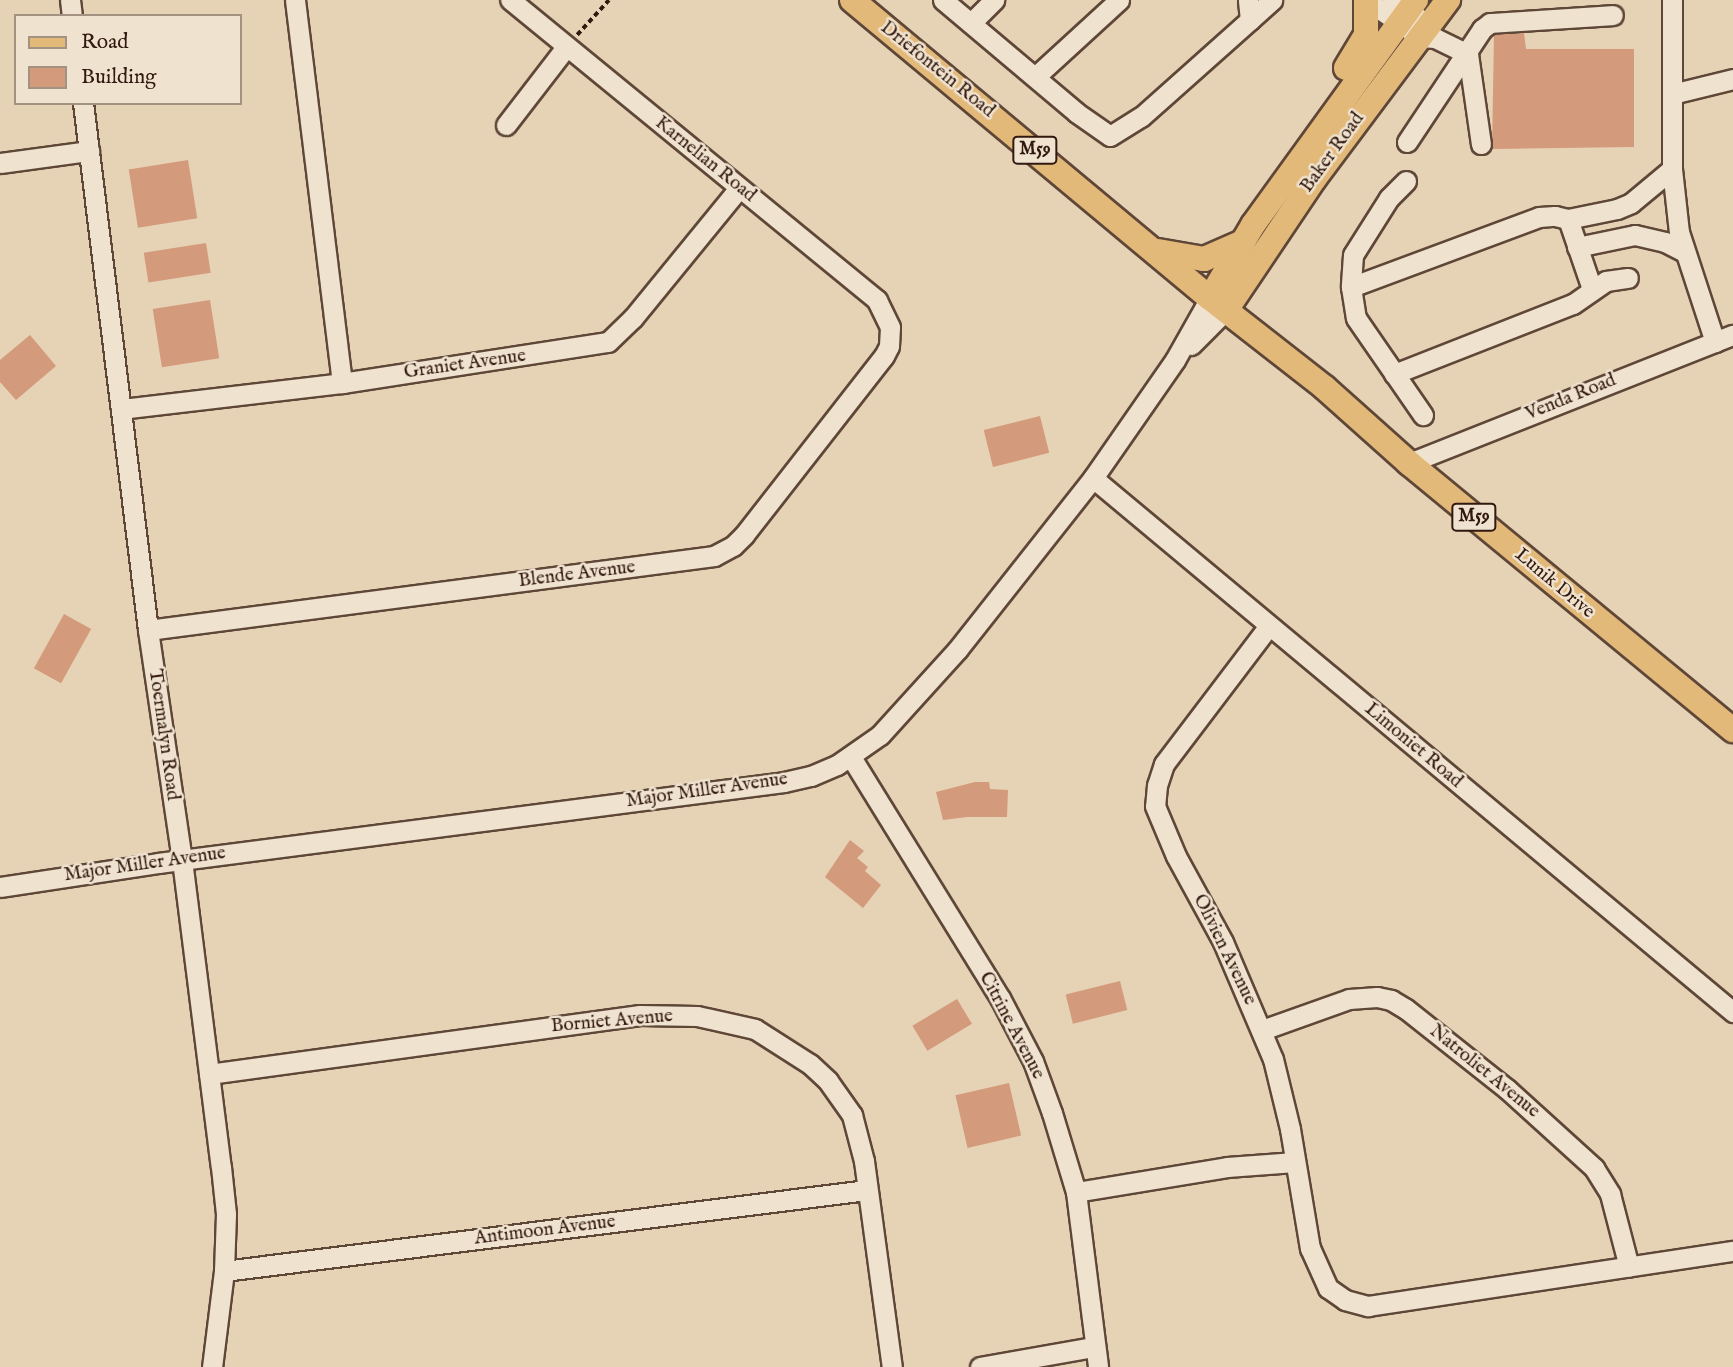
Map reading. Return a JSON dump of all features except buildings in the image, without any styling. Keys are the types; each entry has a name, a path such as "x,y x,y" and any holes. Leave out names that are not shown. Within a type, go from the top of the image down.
{"main road":[{"name":"Driefontein Road","path":"852,0 1157,251 1217,304"},
{"path":"1311,143 1322,104 1366,35 1366,0"},
{"name":"Baker Road","path":"1217,304 1428,33 1448,0"},
{"name":"Baker Road","path":"1217,304 1243,242 1403,9"},
{"path":"1157,251 1204,259 1243,242"},
{"name":"Lunik Drive","path":"1217,304 1325,388 1409,463 1733,730"}],"street":[{"path":"295,0 342,383"},
{"name":"Karnelian Road","path":"510,0 877,300 890,327"},
{"path":"943,0 1077,113 1110,136 1141,117 1272,0"},
{"path":"971,23 994,0"},
{"path":"1035,77 1119,0"},
{"path":"1248,0 1250,20"},
{"path":"1366,0 1403,9 1428,33 1468,54"},
{"path":"1672,0 1672,169 1679,232 1685,253 1724,338"},
{"path":"1406,142 1468,54 1482,29 1490,23 1613,15"},
{"path":"506,125 566,47"},
{"path":"1468,54 1481,144"},
{"path":"1672,94 1733,79"},
{"name":"Toermalyn Road","path":"83,105 148,630 182,860 226,1214 224,1271 212,1367"},
{"path":"0,163 89,150"},
{"path":"1351,287 1539,217 1555,215 1568,219 1631,203 1672,169"},
{"path":"1406,181 1389,198 1353,255 1351,287 1356,318 1423,415"},
{"name":"Graniet Avenue","path":"121,409 342,383 608,342 633,317 738,188"},
{"path":"1568,219 1592,289"},
{"path":"1577,247 1635,235 1665,242 1685,253"},
{"path":"1394,374 1573,304 1606,281 1628,278"},
{"name":"Major Miller Avenue","path":"0,887 182,860 784,782 811,776 851,757 905,711 1093,478 1217,304"},
{"name":"Blende Avenue","path":"148,630 714,556 744,536 884,356 889,346 890,327"},
{"name":"Venda Road","path":"1409,463 1724,338"},
{"name":"Limoniet Road","path":"1093,478 1268,627 1733,1012"},
{"name":"Olivien Avenue","path":"1268,627 1170,756 1157,785 1155,806 1176,856 1223,942 1262,1030 1283,1094 1315,1264 1328,1288 1345,1300 1368,1306 1629,1268"},
{"name":"Citrine Avenue","path":"851,757 1021,1038 1052,1113 1076,1192 1096,1357"},
{"name":"Major Miller Avenue","path":"0,881 50,878"},
{"name":"Natroliet Avenue","path":"1262,1030 1349,999 1377,997 1391,1000 1406,1009 1507,1089 1594,1168 1610,1194 1629,1268"},
{"name":"Borniet Avenue","path":"209,1074 640,1015 722,1019 742,1024 771,1038 828,1081 852,1115 860,1137 892,1367"},
{"path":"1076,1192 1227,1167 1295,1162"},
{"name":"Antimoon Avenue","path":"224,1271 867,1190"},
{"path":"1629,1268 1733,1251"},
{"path":"980,1367 1096,1357"}],"path":[{"path":"566,47 609,0"}]}
